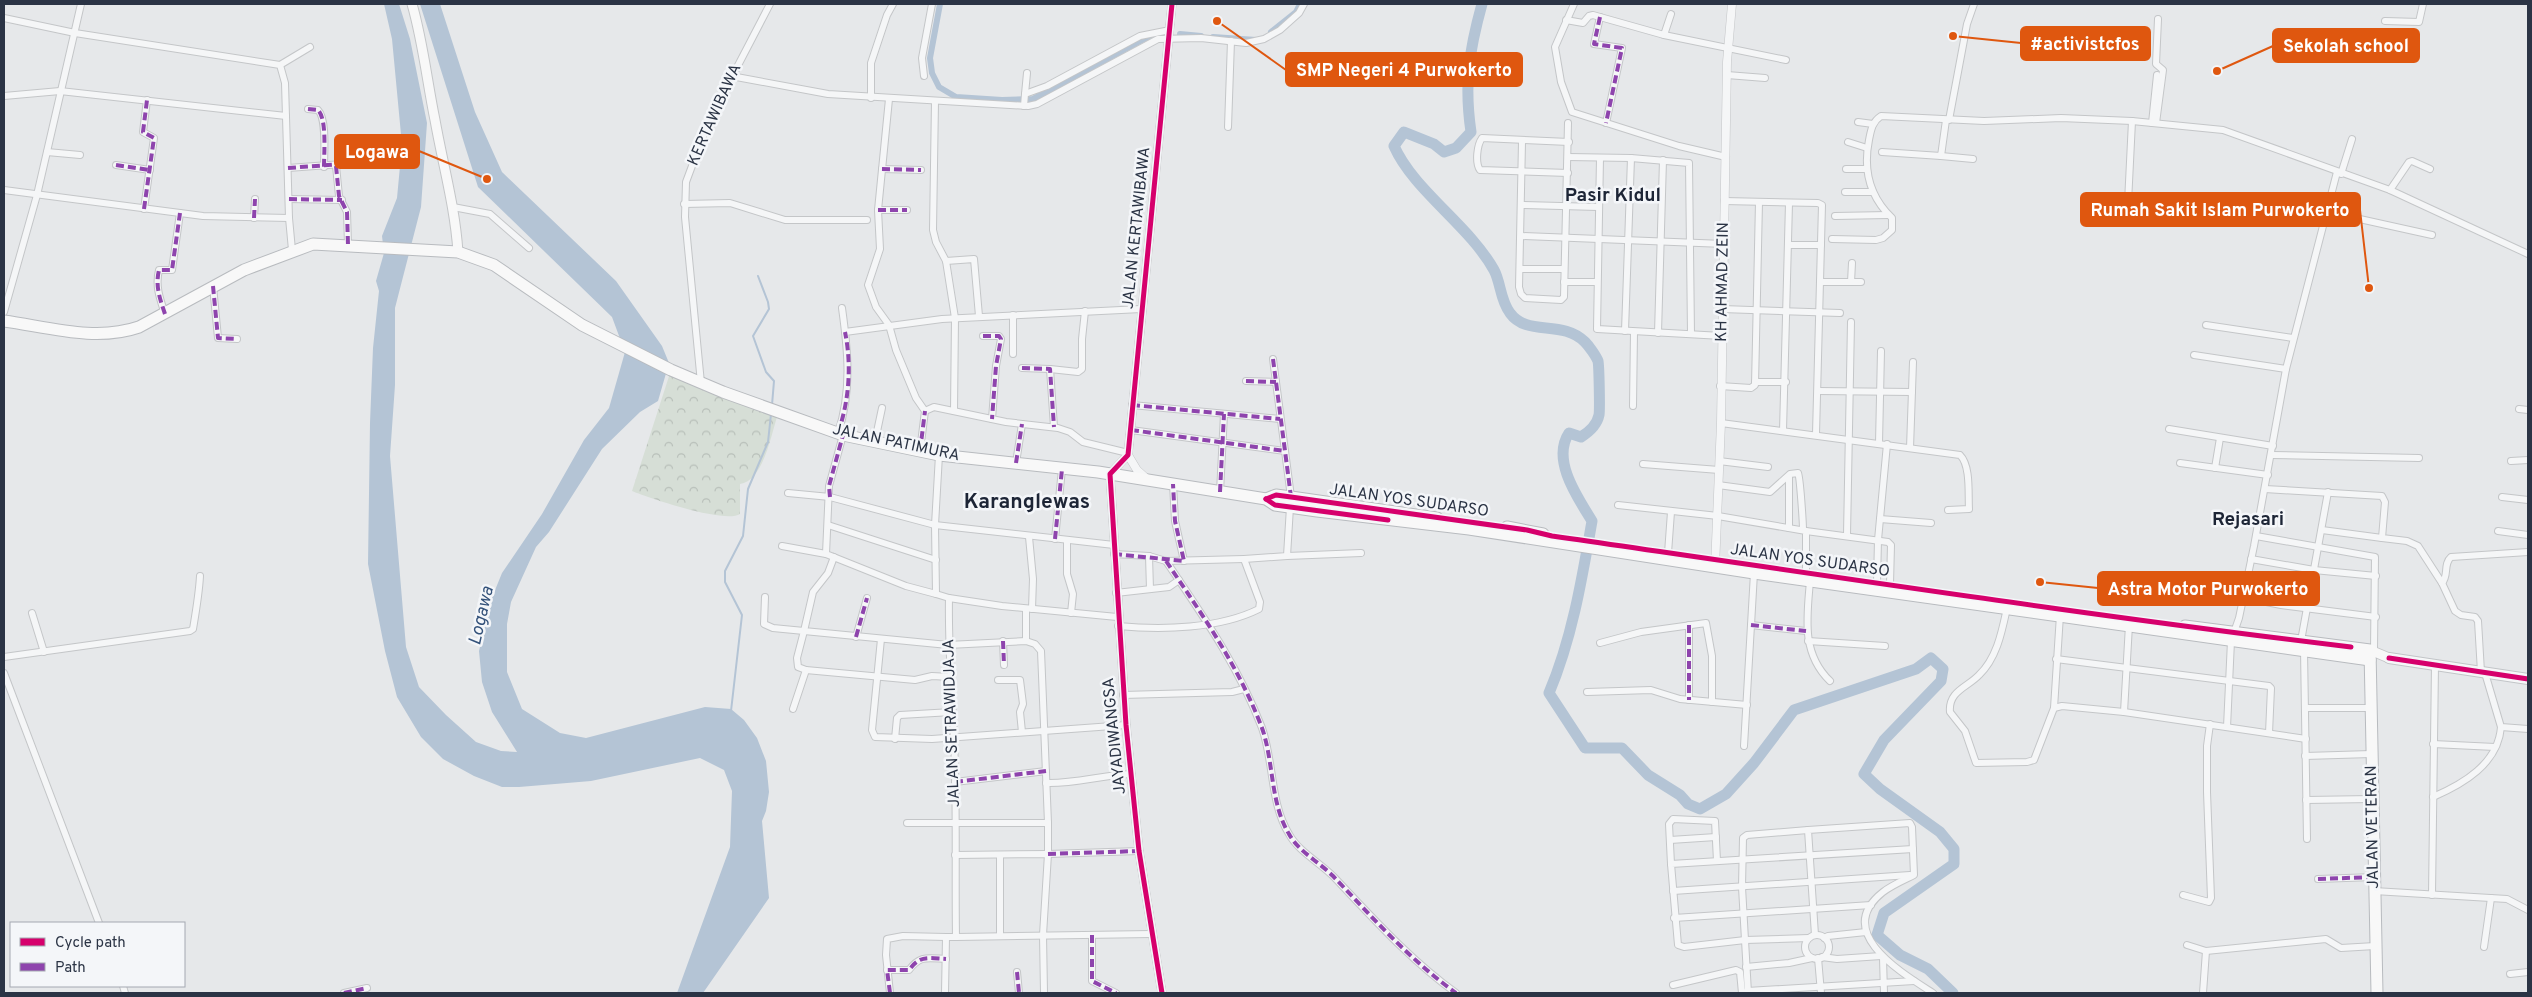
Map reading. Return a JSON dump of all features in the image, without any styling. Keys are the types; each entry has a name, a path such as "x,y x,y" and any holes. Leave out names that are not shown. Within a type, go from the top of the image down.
{"highway":[{"name":"JALAN PATIMURA","path":"4,321 97,334 113,334 139,327 260,262 313,244 348,244 458,252 494,265 582,325 687,377 761,406 841,434 939,455 1110,474"},
{"name":"JALAN YOS SUDARSO","path":"1110,474 1266,499 1275,505 1290,502 1620,549 2007,608 2129,625 2348,652 2372,653"},
{"name":"JALAN YOS SUDARSO","path":"1620,549 1668,553 1754,573 1877,582 2232,637"},
{"name":"JALAN VETERAN","path":"2372,653 2370,708 2375,946 2378,993"}],"main road":[{"path":"412,4 418,26 435,122 453,207 458,252"},
{"path":"2372,653 2389,658 2528,679"}],"street":[{"path":"4,312 37,195 81,4"},
{"name":"KERTAWIBAWA","path":"701,383 684,204 686,182 708,123 770,4"},
{"path":"871,98 871,62 887,15 894,4"},
{"path":"924,76 922,58 932,4"},
{"name":"JALAN KERTAWIBAWA","path":"1128,454 1172,4"},
{"path":"731,76 817,93 871,98 935,101 1024,101 1037,104 1154,32 1246,43 1264,40 1280,30 1299,13 1304,4"},
{"path":"1574,4 1555,47 1562,82 1570,108 1576,114 1679,146 1726,157"},
{"name":"KH AHMAD ZEIN","path":"1716,564 1727,75 1732,4"},
{"path":"1942,156 1947,120 1967,24 1974,4"},
{"path":"2385,21 2419,22 2423,4"},
{"path":"1664,35 1671,14"},
{"path":"1566,20 1583,23 1590,15 1664,35 1786,60"},
{"path":"1600,17 1594,44 1622,48 1606,123"},
{"path":"4,18 75,33 280,65 310,47"},
{"path":"2154,123 2163,72 2162,68 2156,64 2158,19"},
{"path":"1024,101 1047,86 1130,46 1170,34"},
{"path":"1228,127 1231,41"},
{"path":"280,65 284,74 289,218 292,250"},
{"path":"1024,101 1027,73"},
{"path":"1727,75 1765,78"},
{"path":"2154,123 2157,75"},
{"path":"4,96 60,91 286,116"},
{"path":"890,99 878,210 880,248 871,269 868,285 876,307 889,325 901,363 916,398 925,411 920,451"},
{"path":"144,210 154,138 143,132 147,100"},
{"path":"935,101 932,173 933,230 936,242 946,262 955,318 954,411"},
{"path":"308,109 318,110 321,114 324,135 324,167"},
{"path":"1832,239 1883,238 1892,230 1893,223 1873,192 1866,169 1867,148 1873,124 1881,116 2008,121 2048,117 2132,121 2223,130 2390,190 2528,254"},
{"path":"2127,223 2132,121"},
{"path":"1858,122 1873,124"},
{"path":"1522,142 1519,287 1521,294 1525,298 1561,300 1564,297 1568,123"},
{"path":"1568,142 1522,142 1482,138 1479,142 1477,164 1480,170 1568,173"},
{"path":"2227,727 2228,680 2232,637 2256,536 2286,370 2293,338 2339,173 2352,139"},
{"path":"1848,142 1867,148"},
{"path":"47,152 80,155"},
{"path":"1882,152 1973,158"},
{"path":"1568,157 1687,161 1690,165 1691,334"},
{"path":"1600,158 1596,282 1597,328 1625,332 1722,336"},
{"path":"1625,332 1630,240 1631,158"},
{"path":"1658,333 1663,160"},
{"path":"288,168 324,167 383,161"},
{"path":"2390,190 2409,162 2412,161 2430,169"},
{"path":"116,165 150,170"},
{"path":"336,166 338,190 347,212 348,244"},
{"path":"882,169 921,170"},
{"path":"1846,169 1866,169"},
{"path":"4,190 180,214 289,218"},
{"path":"1845,192 1873,192"},
{"path":"254,218 255,199"},
{"path":"289,199 342,200"},
{"path":"1724,201 1818,203 1822,205 1816,434"},
{"path":"1720,386 1751,388 1755,382 1759,202"},
{"path":"1784,431 1789,202"},
{"path":"684,204 732,204 785,220 867,220"},
{"path":"1522,204 1598,207"},
{"path":"453,207 490,214 529,248"},
{"path":"878,210 907,210"},
{"path":"2328,212 2432,235"},
{"path":"164,314 157,288 157,277 159,270 172,270 180,214"},
{"path":"1835,216 1888,215"},
{"path":"1520,236 1660,243 1724,244"},
{"path":"1789,245 1822,245"},
{"path":"946,262 974,259 979,316"},
{"path":"1851,282 1852,263"},
{"path":"1520,268 1564,269"},
{"path":"1564,282 1596,282"},
{"path":"1820,282 1860,282"},
{"path":"213,286 218,338 237,339"},
{"path":"826,554 829,486 847,401 848,358 842,308"},
{"path":"846,332 889,325 979,316 1141,309"},
{"path":"1722,309 1840,312"},
{"path":"1022,368 1078,372 1082,369 1082,339 1085,311"},
{"path":"1013,315 1013,354"},
{"path":"1847,535 1851,322"},
{"path":"2206,324 2293,338"},
{"path":"1633,406 1634,332"},
{"path":"983,336 999,336 1000,339 992,419"},
{"path":"1879,443 1881,351"},
{"path":"2194,355 2286,370"},
{"path":"1273,359 1290,502 1287,556"},
{"path":"1910,448 1913,362"},
{"path":"1050,370 1054,427"},
{"path":"1246,381 1276,382"},
{"path":"1755,382 1786,382"},
{"path":"1818,392 1912,392"},
{"path":"1132,405 1280,419"},
{"path":"925,411 934,407 992,419 1054,427 1070,432 1083,442 1128,454 1137,470 1149,481"},
{"path":"875,441 882,408"},
{"path":"2519,409 2528,410"},
{"path":"1220,492 1224,414"},
{"path":"1720,423 1816,434 1962,456 1967,475 1969,509 1948,510"},
{"path":"1016,464 1022,424"},
{"path":"2169,429 2273,446"},
{"path":"1131,430 1285,451"},
{"path":"2215,468 2220,438"},
{"path":"1877,582 1878,540 1887,444"},
{"path":"1110,474 1128,454"},
{"path":"936,594 935,525 939,455"},
{"path":"2272,455 2419,458"},
{"path":"2510,461 2528,460"},
{"path":"1719,461 1768,467"},
{"path":"2180,463 2268,475"},
{"path":"1643,464 1719,470"},
{"path":"1055,538 1062,469"},
{"path":"1718,485 1770,492 1795,473 1801,476 1800,498 1805,531 1808,577 1806,631 1809,649 1819,669 1830,681"},
{"name":"JAYADIWANGSA","path":"1110,474 1116,593 1126,725 1139,851 1162,993"},
{"path":"1789,477 1789,528"},
{"path":"1173,484 1175,522 1184,561"},
{"path":"2265,489 2382,496 2385,502 2382,538"},
{"path":"2307,839 2303,646 2306,608 2328,492"},
{"path":"788,493 830,497 935,525 1114,545"},
{"path":"2502,497 2528,500"},
{"path":"1618,505 1718,516 1805,531 1847,535 1888,542 1891,546 1890,584"},
{"path":"1668,553 1671,512"},
{"path":"1880,519 1931,523"},
{"path":"828,525 936,560"},
{"path":"2322,530 2414,543 2442,583 2455,611 2461,615 2475,617 2478,620 2483,672 2502,727 2495,747 2480,770 2460,785 2433,797"},
{"path":"2498,531 2528,535"},
{"path":"2256,536 2374,556 2376,560 2376,617 2372,653"},
{"path":"1026,641 1033,579 1029,537"},
{"path":"1067,540 1067,574 1073,594 1071,613"},
{"path":"782,546 826,554 906,586 949,598 1071,613 1146,628 1207,625 1256,611 1260,607 1260,602 1244,559"},
{"path":"2442,583 2445,578 2448,561 2451,557 2528,552"},
{"path":"1114,554 1149,556 1166,561 1184,561 1361,553"},
{"path":"1149,556 1150,589"},
{"path":"834,557 828,573 813,592 797,658 798,666 806,670 877,678 915,680 932,676 950,676"},
{"path":"2250,559 2314,570 2376,576"},
{"path":"1166,561 1207,625 1244,689 1266,741 1273,786 1290,836 1332,875 1397,945 1456,993"},
{"path":"1744,746 1754,573"},
{"path":"4,657 190,631 198,603 200,576"},
{"path":"1116,593 1171,586 1179,580"},
{"path":"765,597 764,624 773,628 881,640 948,645 1026,641 1035,644 1041,652 1048,823 1044,993"},
{"path":"2242,597 2376,617"},
{"path":"856,637 867,598"},
{"name":"JALAN SETRAWIDJAJA","path":"949,598 948,645 954,737 956,823 956,937"},
{"path":"2007,608 1990,662 1978,677 1961,687 1952,699 1950,712 1966,731 1976,763 2027,762 2036,758 2054,708 2060,615"},
{"path":"32,613 44,652"},
{"path":"1600,643 1641,632 1703,622 1708,625 1712,656 1712,702"},
{"path":"1688,624 1689,700"},
{"path":"1751,625 1806,631"},
{"path":"2124,712 2129,625"},
{"path":"881,640 872,733 879,738 932,739 1126,725"},
{"path":"1003,641 1004,665"},
{"path":"1808,641 1885,646"},
{"path":"2056,658 2271,687 2269,733"},
{"path":"2432,895 2435,665"},
{"path":"793,709 806,670"},
{"path":"4,672 98,922"},
{"path":"998,680 1020,680 1023,704 1020,712 1022,732"},
{"path":"1123,695 1232,692 1244,689"},
{"path":"1587,692 1651,690 1689,700 1747,705"},
{"path":"2054,708 2062,706 2124,712 2306,739"},
{"path":"2305,708 2370,708"},
{"path":"895,739 900,715 952,712"},
{"path":"2183,895 2208,902 2211,898 2207,783 2210,724"},
{"path":"2502,727 2528,729"},
{"path":"2433,744 2495,747"},
{"path":"2305,756 2372,754"},
{"path":"955,782 1046,771"},
{"path":"1046,783 1076,783 1101,776 1131,774"},
{"path":"2306,800 2372,799"},
{"path":"1717,861 1716,824 1712,819 1673,819 1669,824 1674,918 1677,944 1681,947 1745,940 1824,938 1866,932"},
{"path":"1746,993 1742,887 1742,859 1745,835 1907,822 1912,827 1914,875"},
{"path":"907,823 1048,823"},
{"path":"1808,830 1813,908 1812,937 1806,944 1806,950 1817,958 1821,990"},
{"path":"1670,840 1716,837"},
{"path":"1671,864 1913,849"},
{"path":"955,855 1139,851"},
{"path":"1000,855 1000,936"},
{"path":"1673,891 1914,875"},
{"path":"1914,875 1883,892 1871,906 1865,923 1866,932 1882,957 1933,993"},
{"path":"2318,879 2374,877"},
{"path":"2374,891 2507,899 2528,910"},
{"path":"2484,947 2491,898"},
{"path":"1674,918 1813,908 1871,906"},
{"path":"890,993 886,941 890,937 1151,934"},
{"path":"1092,935 1092,981 1116,993"},
{"path":"945,993 946,937"},
{"path":"1817,958 1828,950 1828,944 1824,938"},
{"path":"2187,945 2206,951 2326,939 2341,948 2375,946"},
{"path":"2203,993 2206,951"},
{"path":"1746,966 1789,963 1817,958 1882,957"},
{"path":"1882,957 1884,993"},
{"path":"887,970 909,970 912,963 922,958 946,959"},
{"path":"1673,985 1736,970 1740,972 1746,993"},
{"path":"1017,972 1019,993"},
{"path":"2510,974 2528,972"},
{"path":"1746,993 1821,990 1914,981"},
{"path":"344,993 367,988"}],"green space":[{"path":"671,370 778,414 761,465 748,481 740,484 740,514 719,516 704,513 632,491"}],"water":[{"path":"384,4 399,4 410,39 427,123 421,207 395,308 395,385 390,456 406,647 419,687 446,715 476,742 501,751 517,752 492,712 482,682 479,651 491,600 502,573 542,514 584,440 609,408 625,352 612,317 478,187 420,4 440,4 475,112 502,172 616,281 662,346 669,363 658,401 640,412 602,449 549,532 536,547 511,602 507,624 507,672 522,709 560,733 586,738 705,707 731,709 744,720 757,738 766,761 769,792 766,811 762,821 769,898 703,993 677,993 730,847 732,791 724,770 700,758 591,781 502,787 474,776 443,759 421,737 397,697 385,651 368,564 373,348 379,291 376,281 384,253 382,236 397,198 402,145 392,39"}],"waterway":[{"path":"940,4 930,58 932,73 939,87 956,97 1002,100 1033,99 1151,35"},
{"path":"1271,32 1296,12 1300,4"},
{"path":"1482,4 1469,68 1468,98 1471,132 1456,148 1444,152 1434,144 1404,132 1394,146 1415,178 1471,238 1483,254 1494,270 1504,303 1510,313 1517,320 1526,324 1566,331 1576,335 1587,344 1598,361 1598,419 1592,428 1581,437 1569,433 1564,444 1563,455 1568,478 1592,521 1570,630 1549,693 1585,748 1622,748 1648,775 1680,795 1688,804 1700,809 1726,794 1754,763 1794,710 1916,669 1931,658 1943,669 1941,681 1884,740 1864,774 1880,789 1940,832 1954,849 1954,864 1884,913 1877,935 1900,955 1928,969 1953,993"},
{"path":"1180,34 1201,36"},
{"path":"1213,37 1256,40"},
{"path":"758,276 769,309 753,336 766,372 774,381 772,405"},
{"path":"731,711 742,615 725,582 725,571 743,536 748,489 768,442 771,414"}],"marked path":[{"path":"1600,17 1594,44 1622,48 1606,123"},
{"path":"144,209 154,138 143,132 147,100"},
{"path":"308,109 318,110 323,121 324,167"},
{"path":"288,168 383,161"},
{"path":"116,165 150,170"},
{"path":"336,166 339,196 347,212 348,245"},
{"path":"882,169 921,170"},
{"path":"254,218 255,199"},
{"path":"289,199 342,200"},
{"path":"878,210 907,210"},
{"path":"165,314 159,292 158,276 159,270 172,270 180,213"},
{"path":"213,286 218,338 237,339"},
{"path":"838,433 845,408 849,370 845,332"},
{"path":"983,336 999,336 1001,339 996,366 992,419"},
{"path":"1273,359 1291,497"},
{"path":"1022,368 1050,369 1054,427"},
{"path":"1246,381 1276,382"},
{"path":"1132,405 1280,419"},
{"path":"920,451 925,411"},
{"path":"1220,492 1224,414"},
{"path":"1016,463 1022,424"},
{"path":"1131,430 1285,451"},
{"path":"830,497 829,486 843,435"},
{"path":"1055,539 1062,469"},
{"path":"1114,554 1184,561 1175,521 1173,484"},
{"path":"1166,561 1219,641 1253,705 1266,741 1278,809 1293,840 1333,876 1407,952 1456,993"},
{"path":"856,637 867,598"},
{"path":"1689,625 1689,700"},
{"path":"1751,625 1806,631"},
{"path":"1003,641 1004,665"},
{"path":"955,782 1046,771"},
{"path":"1048,854 1139,851"},
{"path":"2318,879 2374,877"},
{"path":"1092,935 1092,981 1116,993"},
{"path":"890,993 887,970 909,970 924,958 946,959"},
{"path":"1017,972 1019,993"},
{"path":"344,993 367,988"}],"cycle path":[{"path":"1162,993 1139,851 1126,725 1110,474 1128,455 1172,4"},
{"path":"1266,499 1276,495 1291,497 1527,530 1552,536 1951,594 2351,647"},
{"path":"1266,499 1275,505 1388,520"},
{"path":"2389,658 2528,679"}],"place":[{"name":"SMP Negeri 4 Purwokerto","path":"1217,21"},
{"name":"#activistcfos","path":"1953,36"},
{"name":"Sekolah school","path":"2217,71"},
{"name":"Logawa","path":"487,179"},
{"name":"Rumah Sakit Islam Purwokerto","path":"2369,288"},
{"name":"Astra Motor Purwokerto","path":"2040,582"}],"district":[{"name":"Pasir Kidul","path":"1613,196"},
{"name":"Karanglewas","path":"1027,502"},
{"name":"Rejasari","path":"2248,520"}]}
